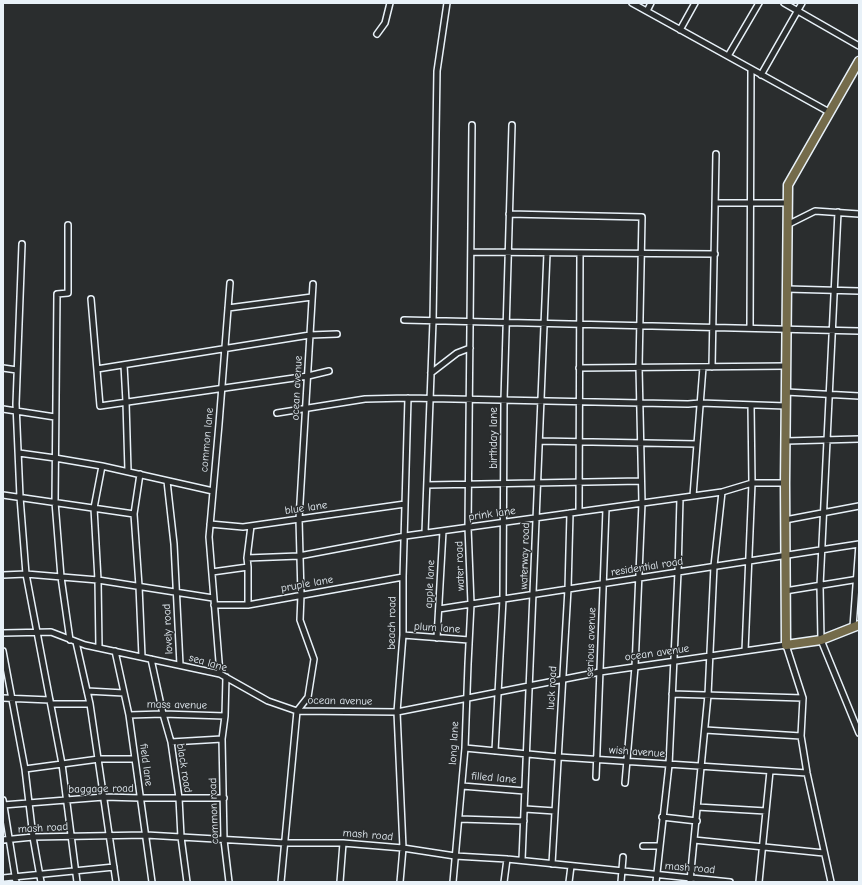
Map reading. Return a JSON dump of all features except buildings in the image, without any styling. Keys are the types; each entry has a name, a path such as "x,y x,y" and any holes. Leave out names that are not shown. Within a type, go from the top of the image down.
{"main road":[{"path":"856,626 821,640 786,645 785,483 788,185 859,61"}],"street":[{"path":"377,34 385,23 390,3"},
{"path":"425,533 433,321 437,71 447,3"},
{"path":"632,3 829,112"},
{"path":"647,11 652,3"},
{"path":"680,30 695,3"},
{"path":"728,56 759,3"},
{"path":"784,3 859,46"},
{"path":"761,75 802,3"},
{"path":"750,328 751,69"},
{"name":"water road","path":"471,604 468,527 472,125"},
{"name":"birthday lane","path":"495,751 503,599 504,400 512,125"},
{"path":"712,367 714,327 716,154"},
{"path":"715,203 787,203"},
{"path":"787,224 815,211 859,214"},
{"path":"838,212 820,586 821,640 859,733"},
{"path":"509,214 642,218 639,367 642,503 635,667 625,783"},
{"path":"68,225 68,293 57,294 54,502 61,577 70,640"},
{"path":"22,244 17,370 17,411 20,498 26,574 62,764 77,882"},
{"path":"471,252 715,254"},
{"name":"waterway road","path":"522,860 547,253"},
{"path":"579,512 580,253"},
{"name":"common lane","path":"220,674 209,537 230,283"},
{"name":"ocean avenue","path":"297,711 308,697 314,659 300,620 301,595 299,556 299,519 313,284"},
{"path":"787,288 859,291"},
{"path":"228,308 312,297"},
{"path":"91,298 100,406 308,376 329,371"},
{"path":"404,320 859,331"},
{"path":"97,369 310,335 337,334"},
{"path":"431,373 457,353 470,348"},
{"path":"124,365 128,471"},
{"path":"579,368 786,366"},
{"path":"693,496 703,367"},
{"path":"3,368 17,370"},
{"path":"786,392 859,396"},
{"path":"277,413 365,399 408,398 786,406"},
{"name":"beach road","path":"400,882 403,848 397,712 403,635 403,577 408,398"},
{"path":"745,651 750,561 752,483 751,405"},
{"path":"3,409 55,417"},
{"path":"786,441 859,439"},
{"path":"540,441 697,444"},
{"path":"19,453 128,471 212,491"},
{"path":"99,648 98,580 94,508 102,466"},
{"path":"140,474 134,514 142,657"},
{"name":"lovely road","path":"167,481 174,544 180,665"},
{"path":"427,485 641,481"},
{"name":"prink lane","path":"247,558 299,556 405,536 722,492 752,483 785,483"},
{"path":"690,880 697,821 697,807 708,695 714,566 722,492"},
{"path":"3,495 134,514"},
{"path":"656,882 669,764 680,498"},
{"name":"blue lane","path":"210,524 243,527 405,504"},
{"path":"785,520 859,506"},
{"name":"serious avenue","path":"596,777 606,509"},
{"name":"luck road","path":"552,864 568,589 570,514"},
{"path":"248,605 247,558 251,526"},
{"name":"apple lane","path":"437,638 443,531"},
{"path":"856,626 859,544"},
{"name":"residential road","path":"439,609 859,544"},
{"path":"212,572 248,567"},
{"path":"3,574 26,574 98,580 213,598"},
{"name":"pruple lane","path":"214,605 248,605 403,577"},
{"path":"785,591 858,579"},
{"name":"long lane","path":"453,882 465,748 471,604"},
{"name":"sea lane","path":"3,633 51,632 70,640 99,648 220,674 268,701 297,711"},
{"name":"plum lane","path":"403,635 469,640"},
{"path":"76,642 90,704 116,882"},
{"path":"786,645 803,698 801,736 807,773 831,882"},
{"name":"ocean avenue","path":"297,711 397,712 563,678 786,645"},
{"path":"3,651 25,769 33,837 41,882"},
{"name":"field lane","path":"115,651 129,715 152,882"},
{"name":"black road","path":"151,659 163,714 171,742 179,798 181,837 188,882"},
{"name":"common road","path":"226,677 225,716 222,739 224,840 228,882"},
{"path":"87,692 124,693"},
{"path":"672,694 803,698"},
{"path":"3,698 90,704"},
{"path":"281,882 297,711"},
{"name":"mass avenue","path":"129,715 163,714 225,716"},
{"path":"705,730 801,736"},
{"path":"171,742 222,739"},
{"name":"wish avenue","path":"465,748 559,757 807,773"},
{"path":"25,769 99,759 135,760"},
{"path":"760,882 770,771"},
{"name":"filled lane","path":"462,786 525,791"},
{"name":"baggage road","path":"3,804 29,804 104,797 224,798"},
{"path":"3,804 16,879"},
{"path":"697,807 766,811"},
{"path":"525,809 555,811"},
{"path":"662,817 697,821"},
{"path":"459,819 524,821"},
{"name":"mash road","path":"3,840 33,837 146,835 285,843 344,843 403,848 455,856 522,860 690,880 730,882"},
{"path":"694,840 824,853"},
{"path":"340,882 344,843"},
{"path":"643,846 659,846"},
{"path":"620,882 623,857"},
{"path":"504,882 507,859"},
{"path":"569,882 571,866"},
{"path":"3,878 16,879 40,874 114,867"}]}
